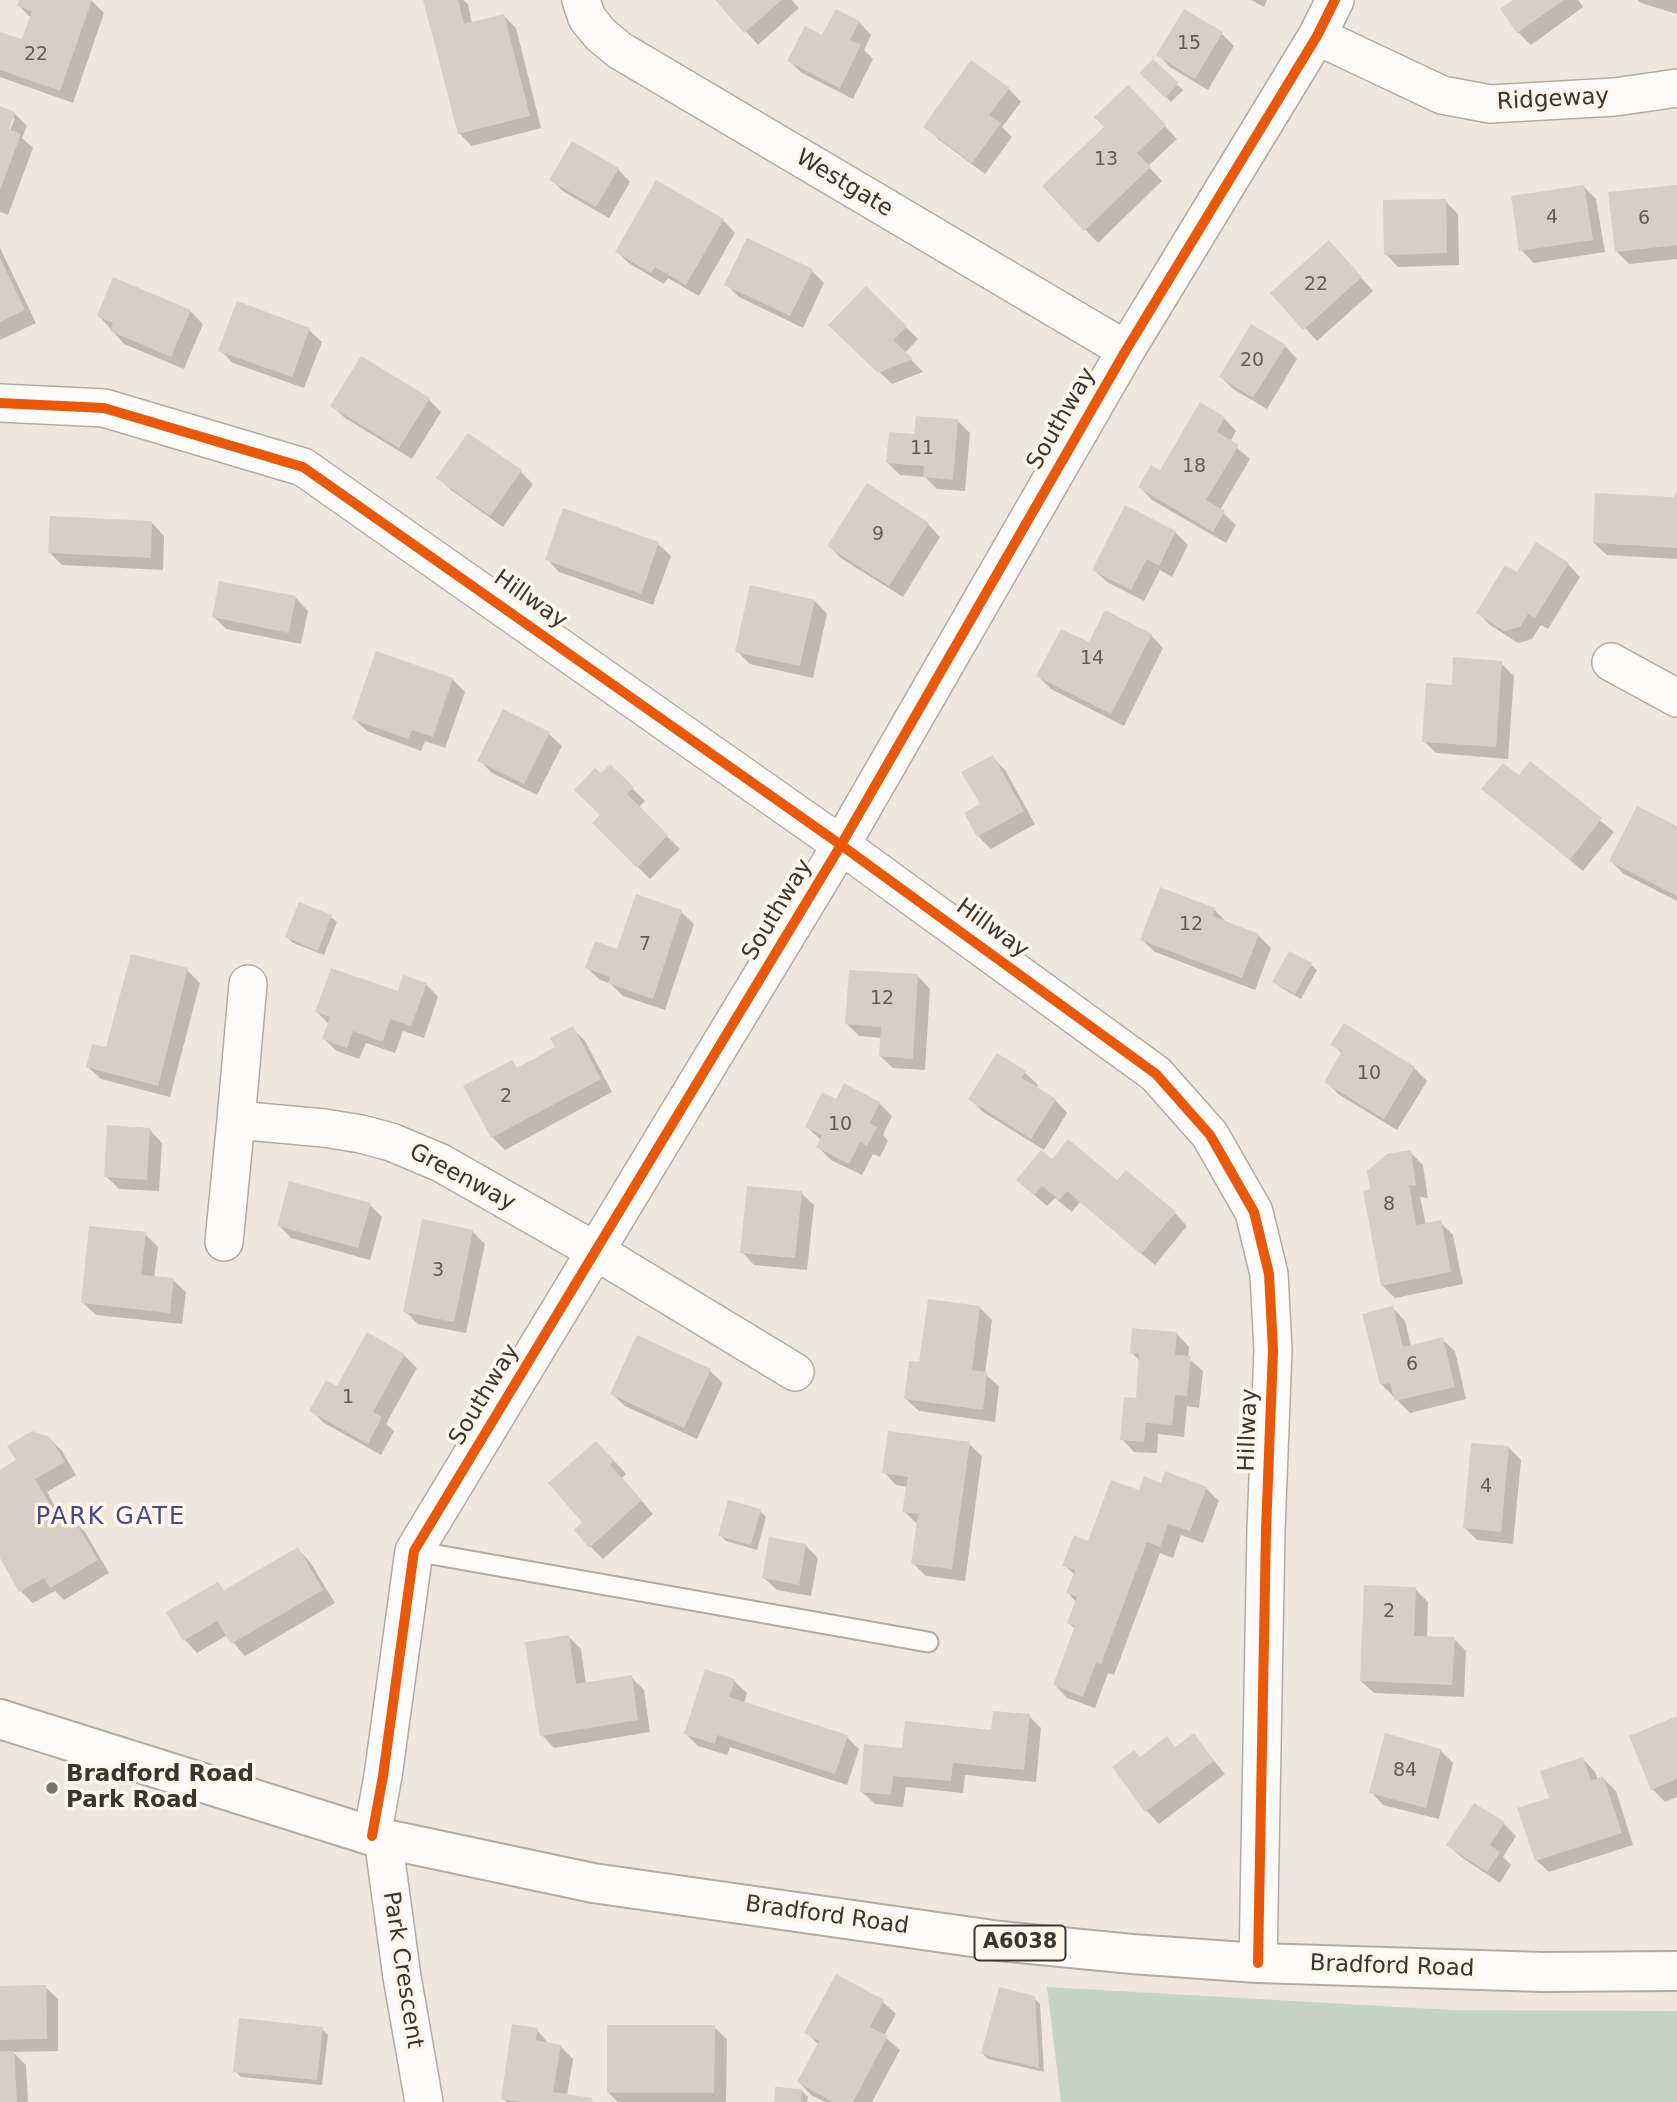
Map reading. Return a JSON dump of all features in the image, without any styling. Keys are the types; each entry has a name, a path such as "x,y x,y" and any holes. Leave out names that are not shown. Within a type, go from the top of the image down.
{"main road":[{"name":"Bradford Road","path":"0,1719 377,1837 620,1887 1000,1941 1132,1954 1258,1963 1542,1972 1677,1971"}],"street":[{"name":"Westgate","path":"580,0 587,18 600,34 619,50 1126,350"},
{"name":"Southway","path":"377,1837 414,1551 841,845 1126,350 1317,36 1335,0"},
{"name":"Ridgeway","path":"1317,36 1442,95 1490,104 1615,97 1677,88"},
{"name":"Hillway","path":"0,403 104,408 303,467 841,845 1156,1074 1210,1135 1254,1212 1269,1274 1273,1350 1265,1557 1258,1963"},
{"path":"1611,662 1677,698"},
{"path":"224,1242 248,984"},
{"name":"Greenway","path":"236,1121 324,1128 391,1142 441,1163 597,1252"},
{"path":"597,1252 795,1372"},
{"name":"Park Crescent","path":"377,1837 424,2102"}],"lane":[{"path":"414,1551 928,1642"}],"green space":[{"path":"1047,1987 1452,2010 1677,2011 1677,2102 1061,2102"}],"building":[{"path":"19,0 92,0 60,91 0,70 0,32 22,39 32,11 17,6"},
{"path":"423,0 458,0 464,24 504,14 530,116 458,134"},
{"path":"715,0 782,0 744,33"},
{"path":"1513,0 1564,0 1517,33 1500,9"},
{"path":"836,9 860,21 850,40 861,45 840,88 787,61 805,26 822,35"},
{"path":"1184,9 1223,32 1195,79 1156,55"},
{"path":"1153,59 1179,83 1165,98 1139,73"},
{"path":"971,60 1010,88 989,115 1001,123 972,163 923,127"},
{"path":"1128,85 1166,125 1137,153 1151,167 1084,231 1042,186 1104,127 1094,117"},
{"path":"0,106 15,112 9,129 21,134 0,190"},
{"path":"572,141 619,168 596,207 549,180"},
{"path":"656,180 724,219 686,285 655,267 651,273 615,252"},
{"path":"1584,185 1593,240 1519,251 1511,196"},
{"path":"1677,185 1677,245 1615,252 1608,192"},
{"path":"1446,199 1447,253 1384,255 1383,200"},
{"path":"747,238 813,269 790,316 724,285"},
{"path":"1329,240 1362,277 1303,330 1270,293"},
{"path":"0,258 25,310 0,322"},
{"path":"113,277 191,310 171,357 110,331 113,323 97,316"},
{"path":"866,286 907,326 893,340 913,359 878,373 828,325"},
{"path":"237,301 310,328 292,377 218,351"},
{"path":"1251,324 1286,345 1253,398 1219,377"},
{"path":"361,356 430,398 399,448 330,406"},
{"path":"1200,402 1225,417 1217,432 1239,445 1206,500 1225,511 1213,532 1138,487 1151,465 1160,470"},
{"path":"916,416 958,419 953,480 923,477 924,466 886,463 889,432 914,434"},
{"path":"468,433 522,470 490,516 436,478"},
{"path":"867,483 929,523 889,586 827,546"},
{"path":"1677,491 1677,548 1593,543 1595,493 1674,497"},
{"path":"1125,505 1176,531 1159,566 1147,559 1131,590 1092,570"},
{"path":"563,508 659,542 641,594 545,560"},
{"path":"50,516 152,521 151,558 48,553"},
{"path":"1536,542 1569,563 1535,618 1528,614 1520,627 1504,631 1476,613 1505,565 1517,572"},
{"path":"219,581 296,596 289,633 212,617"},
{"path":"750,585 815,600 800,666 735,652"},
{"path":"1105,610 1152,634 1111,714 1036,676 1061,629 1089,642"},
{"path":"376,651 453,678 433,737 412,730 408,739 352,719"},
{"path":"1453,657 1502,661 1496,747 1422,742 1426,683 1452,685"},
{"path":"503,709 550,732 524,784 477,761"},
{"path":"993,755 1024,811 977,837 964,813 980,804 961,772"},
{"path":"1530,761 1602,818 1570,860 1481,789 1503,763 1519,775"},
{"path":"610,764 634,787 627,794 668,835 637,868 592,823 600,815 574,790 595,768 601,773"},
{"path":"1637,806 1677,826 1677,896 1609,861"},
{"path":"1160,887 1215,908 1212,916 1259,934 1242,978 1140,940"},
{"path":"636,894 682,910 653,999 608,983 610,977 585,968 595,941 617,949"},
{"path":"299,902 332,915 318,951 285,937"},
{"path":"1289,951 1312,963 1295,994 1272,982"},
{"path":"131,954 188,968 158,1086 86,1067 92,1044 106,1047"},
{"path":"331,968 398,991 403,975 427,983 411,1026 390,1019 383,1042 353,1031 347,1048 322,1039 330,1017 315,1012"},
{"path":"849,970 918,974 913,1059 879,1056 881,1027 845,1024"},
{"path":"1344,1023 1415,1067 1384,1119 1324,1082 1342,1051 1330,1045"},
{"path":"573,1026 601,1079 491,1138 463,1086 512,1060 517,1068 555,1047 550,1038"},
{"path":"997,1053 1026,1071 1022,1078 1056,1099 1031,1139 968,1099"},
{"path":"844,1083 880,1102 870,1123 877,1127 867,1146 860,1142 849,1164 816,1147 822,1135 805,1127 822,1092 836,1099"},
{"path":"107,1125 150,1128 147,1180 104,1177"},
{"path":"1068,1139 1117,1180 1126,1170 1176,1212 1141,1254 1067,1191 1059,1200 1042,1186 1034,1195 1016,1180 1041,1150 1052,1159"},
{"path":"1411,1150 1416,1186 1409,1185 1416,1225 1441,1220 1451,1272 1381,1286 1363,1191 1370,1189 1367,1171 1387,1154"},
{"path":"289,1181 371,1203 358,1248 277,1226"},
{"path":"747,1186 802,1191 795,1258 740,1253"},
{"path":"422,1219 473,1230 454,1322 403,1312"},
{"path":"89,1226 146,1232 141,1275 174,1278 170,1313 81,1303"},
{"path":"928,1299 980,1306 972,1370 987,1372 983,1410 904,1399 909,1361 919,1362"},
{"path":"1393,1306 1403,1347 1443,1337 1455,1387 1395,1401 1390,1383 1380,1385 1362,1314"},
{"path":"1132,1328 1177,1332 1175,1355 1191,1356 1187,1396 1175,1395 1172,1425 1146,1423 1144,1442 1120,1440 1124,1397 1136,1398 1139,1354 1130,1353"},
{"path":"367,1332 405,1354 373,1412 382,1417 368,1444 309,1411 326,1380 337,1386"},
{"path":"637,1335 711,1369 684,1428 610,1394"},
{"path":"32,1431 50,1437 65,1462 35,1479 61,1524 73,1518 98,1560 50,1588 44,1578 19,1592 0,1558 0,1470 16,1460 7,1446"},
{"path":"888,1431 970,1442 952,1569 911,1564 918,1514 902,1512 908,1477 882,1473"},
{"path":"596,1441 614,1461 610,1465 642,1500 589,1548 574,1530 582,1522 548,1483"},
{"path":"1471,1443 1509,1446 1501,1532 1463,1528"},
{"path":"1165,1471 1207,1487 1190,1531 1168,1524 1160,1547 1147,1542 1101,1664 1096,1662 1083,1697 1053,1685 1075,1626 1067,1623 1077,1597 1066,1593 1075,1570 1062,1566 1074,1535 1088,1541 1111,1480 1139,1490 1144,1476 1161,1483"},
{"path":"728,1500 761,1509 751,1545 718,1536"},
{"path":"769,1537 806,1544 799,1585 762,1578"},
{"path":"298,1547 323,1590 231,1644 217,1621 183,1641 166,1612 218,1582 224,1590"},
{"path":"1364,1585 1416,1587 1414,1636 1455,1637 1452,1685 1360,1681"},
{"path":"569,1635 576,1684 632,1675 638,1720 540,1736 525,1642"},
{"path":"705,1669 735,1679 729,1697 848,1735 835,1774 717,1735 715,1744 684,1734"},
{"path":"993,1711 1030,1714 1024,1770 953,1763 951,1781 893,1776 891,1795 860,1792 864,1744 902,1748 905,1721 991,1730"},
{"path":"1677,1716 1677,1779 1651,1790 1629,1736"},
{"path":"1194,1733 1214,1761 1145,1812 1112,1767 1134,1750 1140,1757 1167,1736 1175,1747"},
{"path":"1385,1733 1441,1749 1426,1808 1369,1793"},
{"path":"1583,1757 1591,1781 1603,1776 1622,1833 1535,1861 1517,1808 1549,1798 1540,1771"},
{"path":"1474,1803 1505,1822 1490,1845 1500,1852 1487,1872 1446,1845"},
{"path":"836,1974 884,2000 870,2027 888,2036 853,2102 833,2102 797,2082 819,2041 804,2033"},
{"path":"46,1985 47,2039 0,2040 0,1986"},
{"path":"999,1987 1035,1996 1039,2068 981,2054"},
{"path":"239,2018 323,2027 317,2080 233,2072"},
{"path":"512,2024 538,2028 536,2040 561,2045 553,2092 592,2098 592,2102 521,2102 501,2099"},
{"path":"607,2025 715,2025 714,2093 607,2093"},
{"path":"0,2051 14,2051 17,2102 0,2102"},
{"path":"775,2087 802,2089 801,2102 774,2102"}],"cycle path":[{"path":"372,1836 383,1776 414,1551 841,845 1126,350 1317,36 1335,0"},
{"path":"0,403 104,408 303,467 841,845 1156,1074 1210,1135 1254,1212 1269,1274 1273,1350 1266,1530 1258,1963"}],"place":[{"name":"Bradford Road Park Road","path":"52,1788"}],"district":[{"name":"PARK GATE","path":"111,1518"}]}
